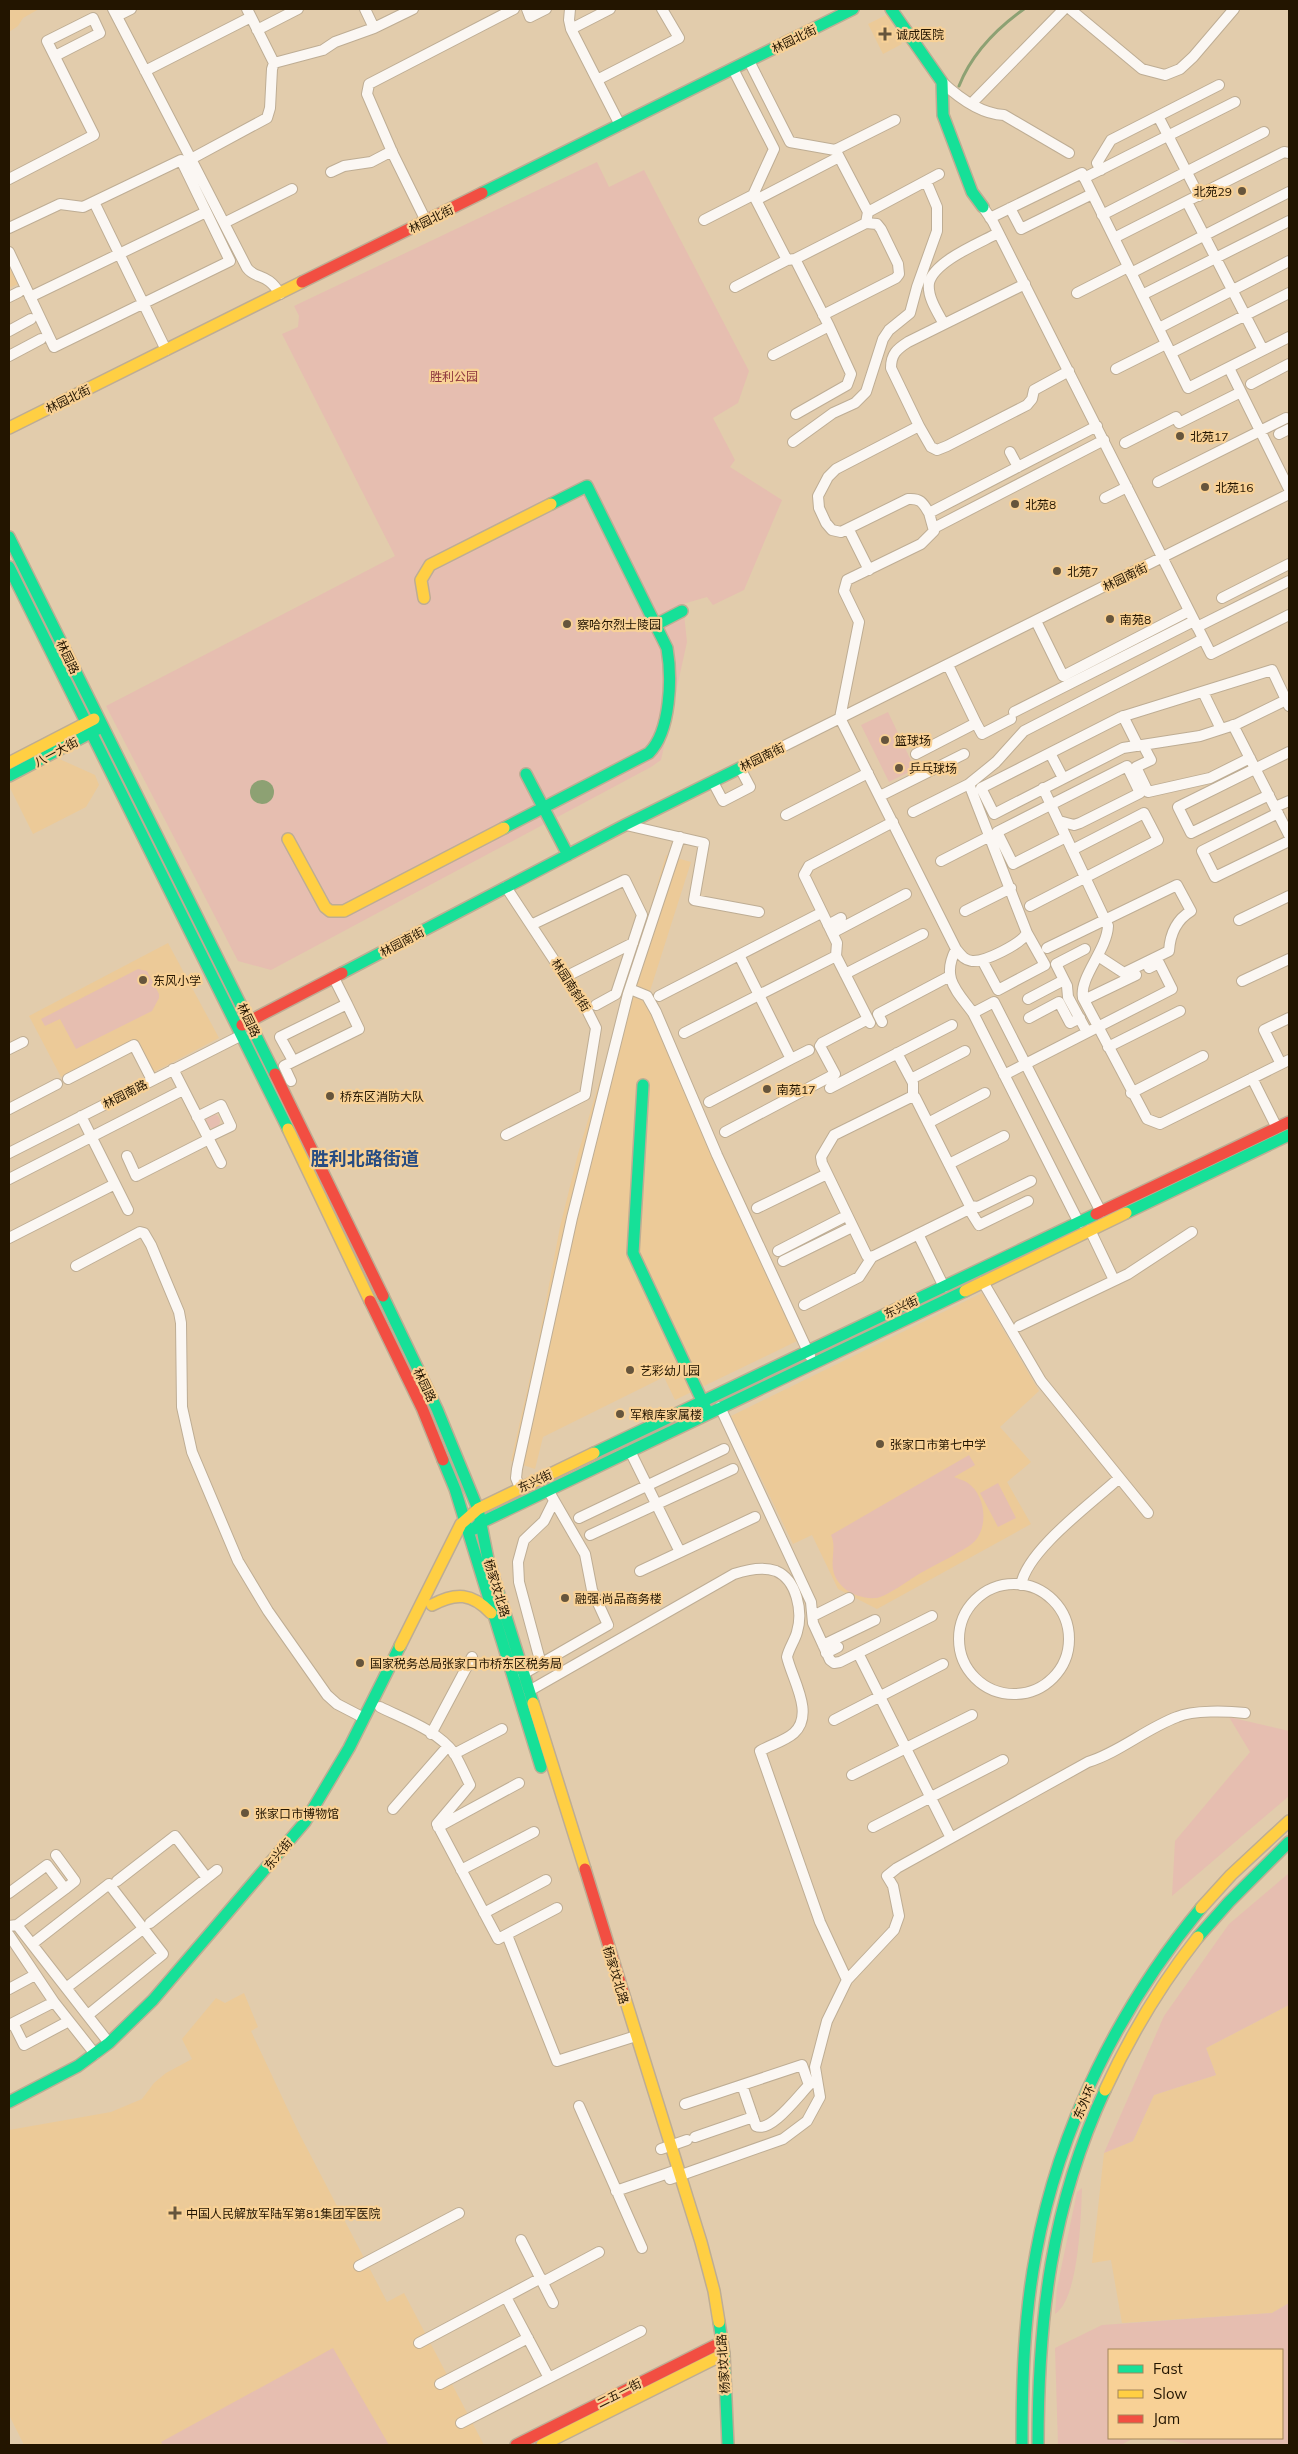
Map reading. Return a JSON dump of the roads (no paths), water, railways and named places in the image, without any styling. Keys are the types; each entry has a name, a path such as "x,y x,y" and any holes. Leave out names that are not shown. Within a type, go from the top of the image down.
{"main road":[{"name":"林园北街","path":"9,428 853,9"},
{"path":"891,9 942,82 942,115 972,192 982,207"},
{"path":"288,839 325,906 335,912 344,911 649,753 655,746 670,695 671,679 667,648 657,624 587,486 430,565 421,580 420,586 424,598"},
{"name":"林园路","path":"9,537 250,1021 437,1409 478,1509"},
{"name":"林园路","path":"9,567 240,1031 422,1408 455,1489 465,1519"},
{"path":"657,624 682,611"},
{"name":"八一大街","path":"9,776 100,722"},
{"name":"八一大街","path":"9,763 89,728"},
{"name":"林园南街","path":"240,1031 250,1021 625,825 745,765"},
{"path":"526,774 568,855"},
{"path":"643,1085 633,1253 708,1413"},
{"name":"东兴街","path":"9,2102 78,2066 109,2042 153,2000 306,1822 349,1748 368,1720 380,1707 469,1533 480,1523 551,1496 630,1451 1088,1232 1104,1218 1283,1134 1289,1122"},
{"name":"东兴街","path":"9,2112 80,2075 112,2051 159,2005 260,1891 315,1824 368,1720 450,1546 465,1519 478,1509 520,1488 1079,1222 1104,1218"},
{"path":"1079,1222 1088,1232"},
{"path":"944,1287 950,1298"},
{"path":"450,1546 456,1516 455,1489"},
{"name":"杨家坟北路","path":"478,1509 488,1559 631,2037"},
{"name":"杨家坟北路","path":"465,1519 495,1618 674,2174 714,2291 717,2344 728,2445"},
{"path":"432,1605 447,1596 468,1595 477,1599 495,1618"},
{"name":"东外环","path":"1022,2445 1024,2350 1032,2280 1042,2224 1058,2167 1083,2105 1110,2043 1148,1982 1180,1936 1213,1894 1289,1821"},
{"name":"东外环","path":"1038,2445 1036,2403 1041,2324 1054,2236 1070,2178 1090,2118 1124,2050 1156,1996 1190,1947 1246,1884 1289,1842"},
{"name":"二五一街","path":"516,2445 717,2344"},
{"name":"杨家坟北路","path":"719,2357 720,2445"},
{"name":"二五一街","path":"542,2445 719,2357"}],"street":[{"path":"131,9 115,12 247,268 250,272 270,280 280,294"},
{"path":"258,30 298,9"},
{"path":"365,9 374,28"},
{"path":"274,63 323,50 335,42 374,28 413,9"},
{"path":"426,221 367,94 369,84 380,76 514,9"},
{"path":"527,9 530,17 546,9"},
{"path":"570,9 569,20 571,28 620,125"},
{"path":"571,28 610,9"},
{"path":"597,80 679,38 662,9"},
{"path":"971,104 1064,9"},
{"path":"1070,9 1142,69 1166,75 1180,70 1234,9"},
{"path":"145,71 249,13 274,63 270,108 267,118 192,159"},
{"path":"9,179 94,135 55,56 48,41 93,18 100,33 55,56"},
{"path":"749,61 790,142 837,154"},
{"path":"733,69 774,149 755,197"},
{"path":"942,82 971,104 993,114 1004,114 1069,154"},
{"path":"1101,170 1097,163 1111,140 1219,85"},
{"path":"1084,178 1235,102"},
{"path":"1158,116 1199,196"},
{"path":"704,220 755,197 837,154 895,120"},
{"path":"1102,215 1264,132"},
{"path":"331,172 344,166 371,162 392,151"},
{"path":"1114,238 1284,152 1289,153"},
{"path":"823,316 896,278 899,272 898,264 881,228 867,217 837,154"},
{"path":"9,228 60,204 77,208 94,202 181,160 230,261 54,347 9,252"},
{"path":"990,218 1082,173 1188,388 1289,337"},
{"path":"735,287 867,217 926,180 939,174"},
{"path":"793,442 833,413 855,403 866,392 870,383 874,359 882,339 889,330 910,314 919,281 937,231 938,207 926,180"},
{"path":"224,223 292,189"},
{"path":"1077,293 1204,236 1289,192"},
{"path":"1010,208 1021,229 1092,194"},
{"path":"755,197 823,316 851,374 847,385 796,414"},
{"path":"94,202 166,350"},
{"path":"1187,202 1263,350"},
{"path":"982,207 990,218 1025,284 1210,654 1289,615"},
{"path":"30,297 206,212"},
{"path":"1142,295 1289,221"},
{"path":"944,324 930,294 930,283 937,270 946,262 998,233"},
{"path":"1158,328 1289,261"},
{"path":"899,272 919,281"},
{"path":"1025,284 896,349 891,359 891,368 919,426 931,448 937,450 1027,405 1032,399 1034,390 1069,371"},
{"path":"9,297 19,292"},
{"path":"1116,369 1169,349 1245,316 1289,293"},
{"path":"9,331 31,319"},
{"path":"773,355 828,326"},
{"path":"9,356 42,339"},
{"path":"1251,384 1289,364"},
{"path":"1229,368 1289,489"},
{"path":"851,377 870,383"},
{"path":"1124,443 1176,418 1179,423 1241,392"},
{"path":"1158,482 1286,418"},
{"path":"919,426 836,469 821,486 818,496 819,508 826,523 832,530 841,532 849,530 908,499 917,498 922,501 934,528"},
{"path":"929,514 1097,426"},
{"path":"1279,434 1289,429"},
{"path":"1028,933 1024,940 982,960 972,961 963,958 956,949 840,718 859,622 844,591 844,585 847,580 920,544 930,537 934,528 1104,440"},
{"path":"1010,452 1018,467"},
{"path":"1105,498 1127,487"},
{"name":"林园南街","path":"745,765 1162,559 1289,494"},
{"path":"849,530 869,570"},
{"path":"1222,598 1289,564"},
{"path":"948,665 982,734 1013,715 1196,624 1289,582"},
{"path":"1036,621 1063,676 1189,611"},
{"path":"912,812 969,784 996,762 1024,731 1203,639"},
{"path":"1272,670 1288,703 1233,725 1188,739 1123,748 994,814 980,788 1123,716 1272,670"},
{"path":"1203,692 1221,729"},
{"path":"1123,716 1151,760 1136,767 1148,792 1210,778 1250,758"},
{"path":"916,754 976,723"},
{"path":"1233,725 1289,835"},
{"path":"1269,795 1191,833 1178,807 1289,752"},
{"path":"1050,753 1063,778"},
{"path":"880,796 964,754"},
{"path":"713,782 722,801 750,788 745,765"},
{"path":"1059,821 1074,825 1080,824 1140,793 1127,766 997,832 1013,864 1066,837"},
{"path":"786,815 868,773"},
{"path":"969,784 1028,933 1045,965 998,990 982,960"},
{"path":"1043,788 1106,920 1108,933 1084,987 1084,1000 1131,1092 1147,1119 1160,1124 1285,1062 1264,1030 1289,1018"},
{"path":"1289,800 1277,810 1202,851 1215,877 1289,841"},
{"path":"1030,906 1158,840 1144,814 1072,850"},
{"path":"725,1132 835,1074 820,1046 822,1043 869,1021 836,956 838,948 804,879 805,870 892,822"},
{"path":"625,825 704,843 694,900 759,912"},
{"path":"941,861 990,836"},
{"path":"520,1488 516,1478 517,1469 570,1228 630,989 680,837"},
{"path":"531,925 625,880 642,915 616,994 596,1005"},
{"path":"1047,948 1177,884 1191,912 1184,916 1174,928 1169,951 1124,973 1098,956"},
{"name":"林园南斜街","path":"506,887 587,1010 596,1028 585,1095 506,1135"},
{"path":"965,911 1011,888"},
{"path":"830,929 906,894"},
{"path":"1239,920 1289,896"},
{"path":"659,996 821,913"},
{"path":"830,929 841,918"},
{"path":"845,974 923,934"},
{"path":"565,976 633,943"},
{"path":"956,949 948,970 950,976 973,1013 1079,1222"},
{"path":"1085,949 1056,964 1064,980 1068,997 1087,1032"},
{"path":"739,955 791,1060"},
{"path":"684,1034 836,956"},
{"path":"1242,981 1289,959"},
{"path":"1004,1075 1172,989 1159,963 1084,1000"},
{"path":"882,1022 878,1014 950,976"},
{"path":"291,1080 284,1066 359,1029 334,978"},
{"path":"1028,999 1064,980"},
{"path":"630,989 646,996 656,1012 717,1155 813,1363"},
{"path":"973,1013 994,1002 1104,1218"},
{"path":"1029,1018 1059,1002 1070,1023 1080,1018"},
{"path":"290,1057 280,1037 347,1004"},
{"path":"1108,1047 1180,1011"},
{"path":"830,1088 952,1025"},
{"name":"林园南路","path":"9,1153 173,1070 240,1031"},
{"path":"9,1049 23,1042"},
{"path":"68,1079 134,1045 152,1080"},
{"path":"709,1102 809,1050"},
{"path":"911,1079 965,1051"},
{"path":"897,1054 911,1079 914,1088 913,1096 979,1225 1028,1201"},
{"path":"1131,1092 1203,1056"},
{"path":"173,1070 221,1163"},
{"path":"1252,1078 1283,1134"},
{"path":"9,1109 57,1084"},
{"path":"9,1178 183,1090"},
{"path":"928,1123 985,1093"},
{"path":"872,1257 864,1253 826,1174 821,1157 834,1135 913,1096"},
{"path":"127,1156 136,1176 231,1126 221,1105 197,1117"},
{"path":"81,1116 93,1136 114,1184 128,1210"},
{"path":"949,1164 1004,1136"},
{"path":"757,1208 826,1174"},
{"path":"804,1305 859,1276 872,1257 969,1208 978,1207 1031,1181"},
{"path":"9,1238 114,1184"},
{"path":"778,1250 846,1216"},
{"path":"783,1261 852,1227"},
{"path":"76,1266 140,1232 144,1233 148,1239 179,1312 181,1324 180,1381 185,1428 192,1452 227,1538 268,1611 327,1695 337,1704 368,1720"},
{"path":"1088,1232 1114,1280"},
{"path":"1019,1326 1114,1280 1192,1232"},
{"path":"918,1234 944,1287"},
{"path":"982,1282 1041,1381 1118,1479 1148,1513"},
{"path":"720,1407 811,1602 813,1623 834,1663 932,1616"},
{"path":"579,1518 724,1450"},
{"path":"630,1451 680,1552"},
{"path":"590,1535 733,1469"},
{"path":"1021,1585 1023,1575 1035,1555 1118,1479"},
{"path":"541,1664 519,1582 518,1562 524,1540 544,1521 551,1496"},
{"path":"523,1674 608,1625 592,1590 585,1554 551,1496"},
{"path":"640,1571 755,1516"},
{"path":"529,1692 734,1574 747,1570 764,1569 775,1570 785,1577 797,1598 799,1610 797,1632 787,1657 802,1704 803,1715 801,1726 793,1734 760,1751 820,1922 847,1980"},
{"path":"1009,1584 1021,1585 1044,1592 1057,1604 1066,1620 1069,1638 1067,1656 1059,1672 1046,1684 1030,1692 1012,1695 994,1692 978,1682 966,1668 959,1651 958,1632 964,1614 975,1599 991,1589 1009,1584"},
{"path":"813,1616 849,1598"},
{"path":"825,1649 875,1620"},
{"path":"825,1649 838,1647"},
{"path":"858,1653 951,1838"},
{"path":"431,1734 472,1657"},
{"path":"834,1720 944,1664"},
{"path":"380,1707 431,1734 451,1750 470,1785 437,1824 498,1939 557,1908"},
{"path":"616,2191 783,2139 807,2121 820,2097 815,2067 827,2021 847,1980 894,1930 899,1916 892,1886 887,1876 897,1868 1088,1762 1108,1756 1178,1716 1229,1711 1246,1713"},
{"path":"852,1775 972,1715"},
{"path":"393,1809 451,1750 502,1729"},
{"path":"873,1827 1003,1760"},
{"path":"438,1827 519,1783"},
{"path":"461,1870 534,1832"},
{"path":"117,1881 175,1836 208,1878"},
{"path":"56,1855 75,1881 13,1926 32,1944 109,2042"},
{"path":"9,1893 47,1865 65,1889"},
{"path":"66,1988 217,1870"},
{"path":"484,1913 546,1880"},
{"path":"32,1944 109,1884 147,1926 163,1954 88,2015"},
{"path":"9,1935 54,2002 95,2054"},
{"path":"507,1935 557,2061 631,2037"},
{"path":"9,1989 35,1975"},
{"path":"54,2002 11,2024 24,2044 69,2020"},
{"path":"685,2104 742,2085 802,2065 809,2085 769,2126 756,2126 742,2085"},
{"path":"579,2106 642,2248"},
{"path":"666,2147 753,2117"},
{"path":"359,2266 459,2213"},
{"path":"521,2240 553,2303"},
{"path":"419,2343 506,2297 599,2252"},
{"path":"506,2297 548,2378"},
{"path":"461,2423 641,2331"},
{"path":"440,2384 528,2338"}],"waterway":[{"path":"959,86 978,52 995,33 1024,9"}],"place":[{"name":"诚成医院","path":"885,34"},
{"name":"北苑29","path":"1242,191"},
{"name":"北苑17","path":"1180,436"},
{"name":"北苑16","path":"1205,487"},
{"name":"北苑8","path":"1015,504"},
{"name":"北苑7","path":"1057,571"},
{"name":"南苑8","path":"1110,619"},
{"name":"察哈尔烈士陵园","path":"567,624"},
{"name":"篮球场","path":"885,740"},
{"name":"乒乓球场","path":"899,768"},
{"name":"东风小学","path":"143,980"},
{"name":"南苑17","path":"767,1089"},
{"name":"桥东区消防大队","path":"330,1096"},
{"name":"艺彩幼儿园","path":"630,1370"},
{"name":"军粮库家属楼","path":"620,1414"},
{"name":"张家口市第七中学","path":"880,1444"},
{"name":"融强·尚品商务楼","path":"565,1598"},
{"name":"国家税务总局张家口市桥东区税务局","path":"360,1663"},
{"name":"张家口市博物馆","path":"245,1813"},
{"name":"中国人民解放军陆军第81集团军医院","path":"175,2213"}],"district":[{"name":"胜利北路街道","path":"365,1158"}],"park label":[{"name":"胜利公园","path":"454,376"}]}
